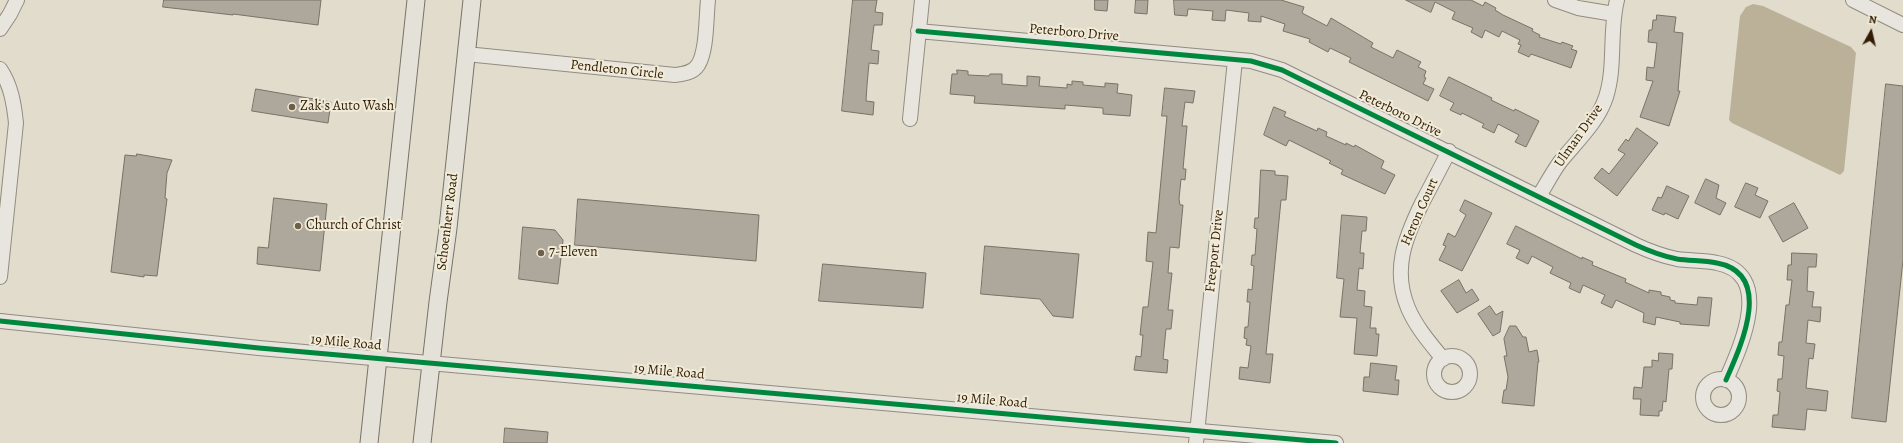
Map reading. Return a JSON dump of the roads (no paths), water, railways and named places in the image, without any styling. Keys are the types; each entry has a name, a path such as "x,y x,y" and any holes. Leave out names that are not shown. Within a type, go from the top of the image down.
{"main road":[{"path":"369,443 416,0"},
{"name":"Schoenherr Road","path":"422,443 448,228 472,0"}],"street":[{"path":"0,29 17,0"},
{"name":"Pendleton Circle","path":"466,54 676,75 687,74 697,66 702,55 708,0"},
{"path":"910,119 922,0"},
{"path":"1555,0 1578,8 1614,14"},
{"name":"Ulman Drive","path":"1539,196 1553,173 1593,121 1603,104 1610,74 1614,14 1617,0"},
{"path":"1853,0 1903,25"},
{"name":"Peterboro Drive","path":"918,31 1235,60 1261,63 1282,70 1652,252 1677,259 1718,263 1734,270 1741,276 1748,291 1748,320 1742,342 1726,380"},
{"name":"Freeport Drive","path":"1196,437 1235,60"},
{"path":"0,69 5,77 13,101 16,123 0,277"},
{"name":"Heron Court","path":"1443,358 1416,323 1408,309 1401,286 1400,265 1408,234 1449,151"},
{"name":"19 Mile Road","path":"0,321 259,348 431,363 1196,437 1336,443"}],"place":[{"name":"Zak's Auto Wash","path":"292,107"},
{"name":"Church of Christ","path":"298,226"},
{"name":"7-Eleven","path":"541,253"}]}
